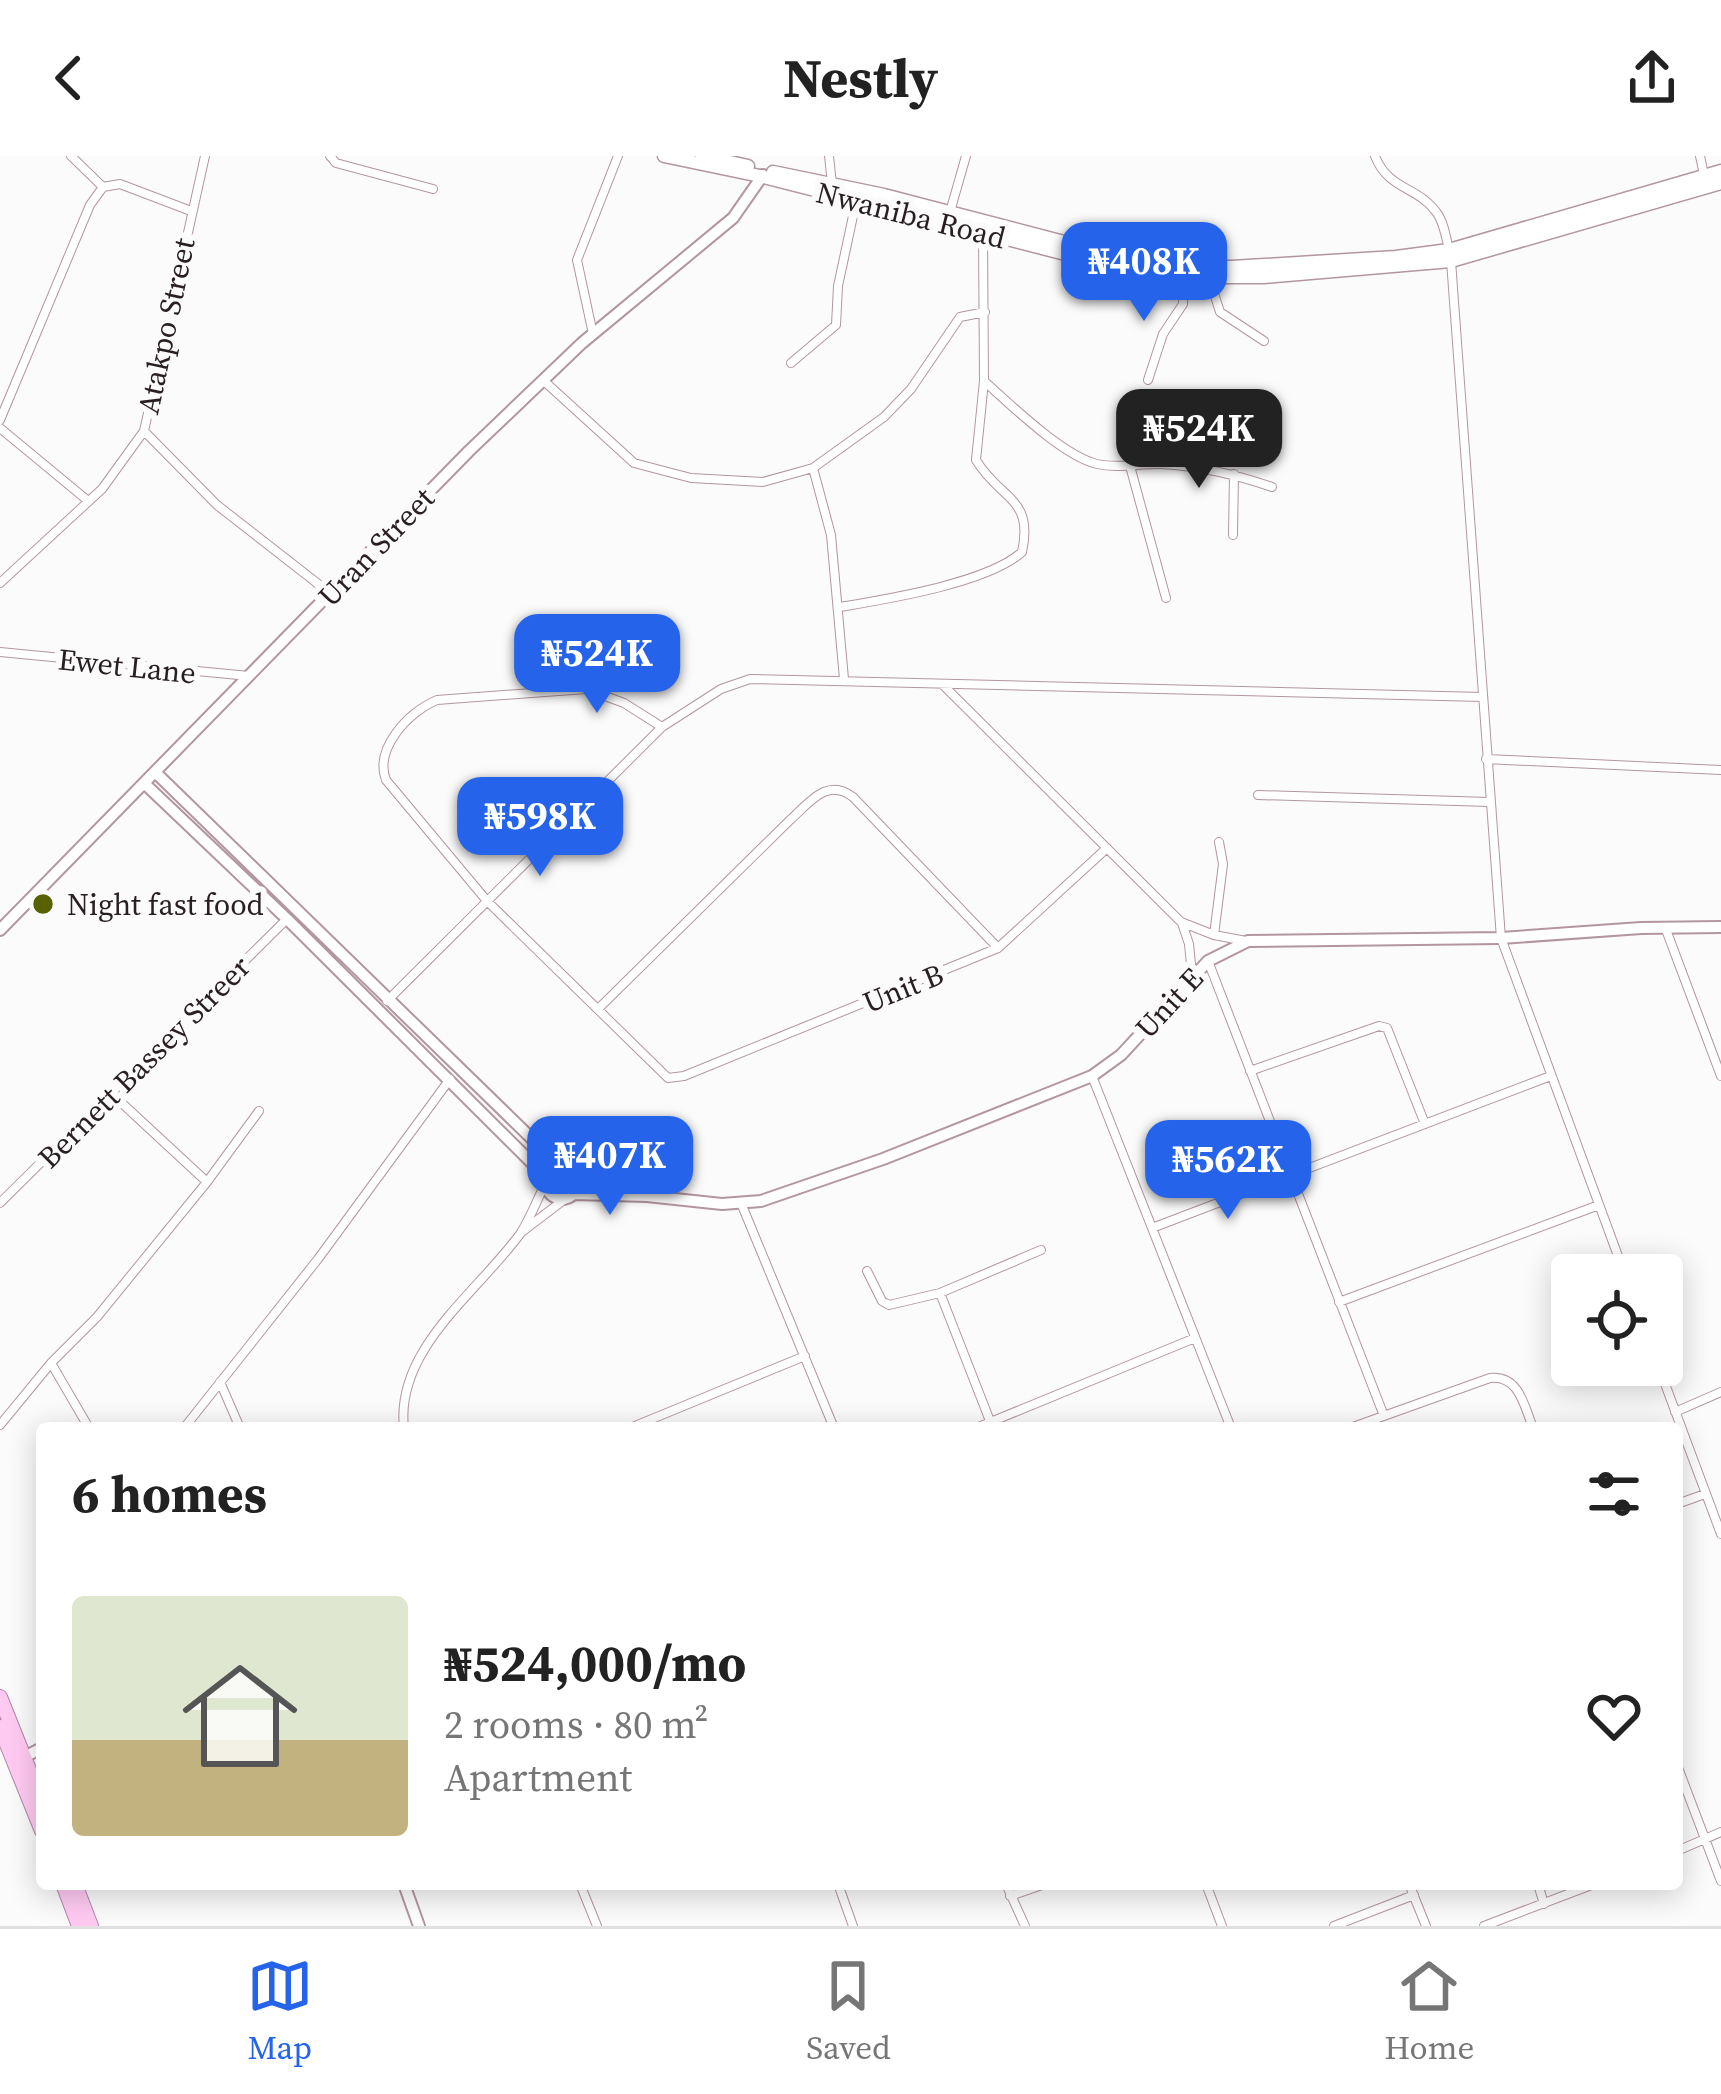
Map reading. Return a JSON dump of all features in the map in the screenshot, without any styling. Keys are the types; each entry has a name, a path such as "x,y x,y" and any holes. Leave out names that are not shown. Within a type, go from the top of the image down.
{"highway":[{"path":"0,1697 36,1813"},
{"path":"0,1727 36,1791"},
{"path":"65,1890 79,1926"},
{"path":"77,1890 91,1926"}],"main road":[{"name":"Nwaniba Road","path":"664,156 766,174 856,202 1136,272 1209,278 1398,268 1721,184"},
{"path":"702,156 1167,266 1450,255 1721,172"}],"street":[{"path":"71,156 103,188"},
{"name":"Atakpo Street","path":"0,583 120,468 144,431 205,156"},
{"path":"330,156 336,163 433,189"},
{"path":"593,334 577,260 618,156"},
{"path":"829,156 832,184"},
{"path":"950,212 966,156"},
{"path":"1375,156 1382,173 1427,201 1436,212 1450,255 1501,938 1617,1254"},
{"path":"1700,156 1704,176"},
{"name":"Uran Street","path":"0,930 542,380 733,218 766,174"},
{"path":"87,500 0,424 90,205 103,188 120,184 191,212"},
{"path":"791,363 836,325 838,286 856,202"},
{"path":"840,607 1004,566 1022,552 1027,524 1019,508 976,460 985,381 982,233"},
{"path":"1148,380 1163,334 1183,304 1184,277"},
{"path":"1209,278 1220,311 1264,341"},
{"path":"542,380 634,463 691,478 743,484 813,468 884,417 911,388 960,317 986,312"},
{"path":"985,381 1079,456 1096,464 1161,464 1234,474 1272,487"},
{"path":"144,431 217,505 331,594"},
{"path":"1130,466 1166,598"},
{"path":"813,468 831,535 844,679"},
{"path":"1233,535 1234,474"},
{"path":"0,559 15,568"},
{"name":"Ewet Lane","path":"0,652 244,678 253,675"},
{"path":"383,1005 662,728 721,688 750,679 1483,697"},
{"path":"941,682 1181,922 1248,941"},
{"path":"662,728 624,703 586,689 437,700 425,705 385,746 381,767 386,780 488,902 598,1009 790,820 823,790 833,788 854,797 998,949"},
{"path":"1486,759 1721,770"},
{"path":"155,773 383,1005 546,1181 550,1195 647,1196"},
{"path":"145,784 578,1182 569,1197 522,1232 422,1354 408,1382 403,1422"},
{"path":"1258,795 1490,802"},
{"path":"1214,934 1222,877 1219,842"},
{"name":"Unit B","path":"598,1009 668,1078 684,1076 998,949 1107,848"},
{"name":"Bernett Bassey Streer","path":"0,1203 287,919"},
{"path":"1181,922 1192,975"},
{"path":"1665,927 1720,1072"},
{"name":"Unit E","path":"647,1196 690,1203 741,1203 777,1196 1092,1076 1131,1045 1208,961 1248,941 1501,938 1721,927"},
{"path":"1208,961 1384,1416"},
{"path":"1250,1070 1379,1026 1387,1028 1425,1124"},
{"path":"1092,1076 1229,1422"},
{"path":"1152,1228 1549,1076"},
{"path":"189,1422 450,1079"},
{"path":"112,1094 207,1182"},
{"path":"0,1426 51,1363 97,1317 259,1111"},
{"path":"522,1232 551,1169 567,1169 647,1196"},
{"path":"741,1203 832,1422"},
{"path":"1339,1302 1599,1205"},
{"path":"867,1271 882,1301 889,1305 940,1292 1041,1250"},
{"path":"940,1292 990,1421 1196,1338"},
{"path":"658,1422 805,1356"},
{"path":"51,1363 85,1422"},
{"path":"1368,1422 1503,1376 1514,1383 1531,1422"},
{"path":"220,1382 237,1422"},
{"path":"1666,1386 1679,1422"},
{"path":"1675,1412 1721,1393"},
{"path":"1683,1433 1721,1534"},
{"path":"1683,1502 1706,1493"},
{"path":"18,1759 36,1751"},
{"path":"1683,1781 1721,1881"},
{"path":"1683,1849 1721,1832"},
{"path":"406,1890 419,1926"},
{"path":"582,1890 597,1926"},
{"path":"840,1890 853,1926"},
{"path":"1008,1890 1025,1926"},
{"path":"1010,1896 1028,1890"},
{"path":"1208,1890 1222,1926"},
{"path":"1412,1890 1426,1926"},
{"path":"1540,1890 1544,1904"},
{"path":"1484,1926 1579,1890"},
{"path":"1334,1926 1414,1895"}],"place":[{"name":"Night fast food","path":"43,904"}]}
